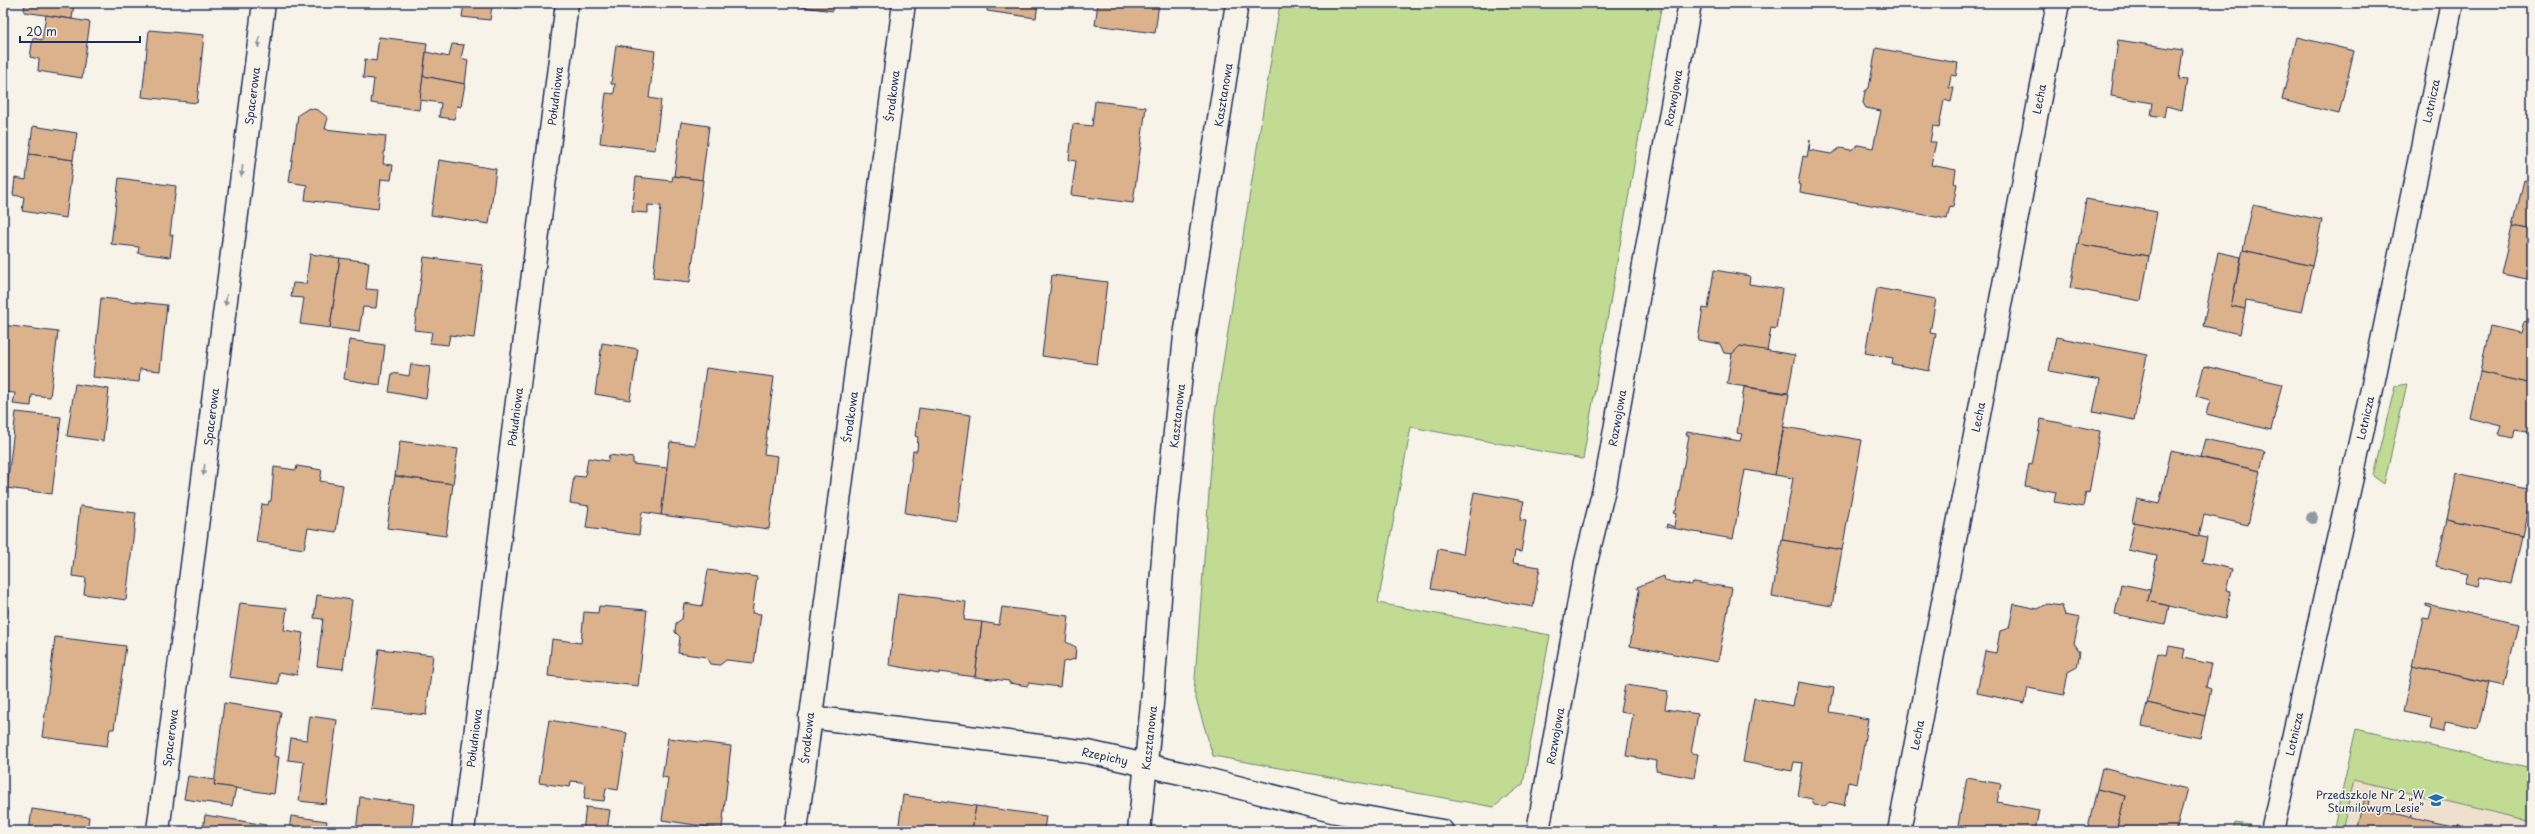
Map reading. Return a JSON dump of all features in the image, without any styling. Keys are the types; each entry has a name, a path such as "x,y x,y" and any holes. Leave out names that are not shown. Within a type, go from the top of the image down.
{"street":[{"name":"Spacerowa","path":"158,831 264,3"},
{"name":"Południowa","path":"462,831 567,3"},
{"name":"Środkowa","path":"796,831 904,3"},
{"name":"Kasztanowa","path":"1139,831 1146,765 1166,518 1185,336 1237,3"},
{"name":"Rozwojowa","path":"1538,831 1586,562 1606,481 1690,3"},
{"name":"Lecha","path":"1898,831 2058,3"},
{"name":"Lotnicza","path":"2272,831 2372,389 2452,3"},
{"name":"Rzepichy","path":"810,717 864,725 1069,749 1146,765 1336,812 1442,831"}],"shaded area":[{"name":"Przedszkole Nr 2 „W Stumilowym Lesie”","path":"2356,729 2532,769 2532,831 2333,831"}],"green space":[{"path":"1280,3 1662,3 1583,459 1411,427 1378,603 1550,635 1523,784 1494,807 1213,756 1194,692 1215,413"},
{"path":"2407,384 2384,484 2373,476 2395,386"},
{"name":"Przedszkole Nr 2 „W Stumilowym Lesie”","path":"2356,729 2532,769 2532,821 2354,780 2342,831 2333,831"},
{"path":"2235,823 2250,825 2248,831 2233,831"}],"building":[{"path":"25,3 74,3 72,19 24,12"},
{"path":"464,3 518,3 517,8 492,5 490,20 462,17"},
{"path":"775,3 834,3 833,11"},
{"path":"988,3 1038,3 1036,18 987,11"},
{"path":"1098,3 1159,3 1155,33 1095,25"},
{"path":"46,15 90,22 82,78 38,71 39,59 30,57 33,38 42,40"},
{"path":"149,30 204,35 197,103 142,97"},
{"path":"379,37 427,43 419,110 371,103 374,79 363,78 365,59 376,61"},
{"path":"2297,37 2354,51 2339,114 2282,100"},
{"path":"2118,40 2183,50 2179,79 2187,80 2182,110 2166,106 2164,117 2151,115 2153,103 2111,96"},
{"path":"452,44 464,45 461,58 468,60 465,84 423,76 426,52 449,57"},
{"path":"616,45 655,51 649,98 661,100 655,150 600,143 606,93 614,94 615,84 611,84"},
{"path":"1876,48 1958,63 1956,76 1951,75 1949,88 1954,88 1951,102 1944,100 1939,127 1933,126 1930,142 1936,142 1931,165 1956,170 1954,183 1957,184 1953,207 1950,206 1947,219 1800,192 1801,185 1798,184 1803,156 1807,157 1810,140 1809,150 1831,154 1840,148 1851,150 1858,145 1873,148 1881,111 1866,108 1863,103 1865,91 1869,88"},
{"path":"423,76 465,84 461,107 457,106 454,119 439,117 441,103 420,100"},
{"path":"1095,101 1146,107 1133,203 1071,195 1076,161 1069,160 1073,124 1092,126"},
{"path":"309,108 318,110 328,118 325,129 386,136 383,164 393,165 391,180 381,179 378,209 305,200 307,185 289,182 298,115"},
{"path":"681,122 709,126 702,180 674,176"},
{"path":"33,126 77,133 73,160 29,154"},
{"path":"29,154 73,160 66,218 22,211 24,197 13,195 15,178 26,180"},
{"path":"439,160 496,169 489,224 431,215"},
{"path":"673,176 703,180 690,282 653,278 661,206 648,205 648,213 632,212 636,177 672,181"},
{"path":"119,178 176,186 170,235 173,235 170,257 138,253 139,247 111,244"},
{"path":"2524,180 2532,182 2532,230 2513,226"},
{"path":"2086,199 2157,212 2149,256 2078,244"},
{"path":"2253,205 2322,220 2312,266 2243,250"},
{"path":"2513,226 2532,230 2532,280 2502,274"},
{"path":"2078,244 2149,256 2141,301 2070,288"},
{"path":"2243,250 2312,266 2302,312 2246,301 2245,309 2231,306"},
{"path":"2218,252 2241,257 2231,306 2245,309 2240,334 2203,326"},
{"path":"310,254 340,258 330,328 300,324 304,298 291,297 293,283 306,284"},
{"path":"424,257 483,265 474,338 450,335 448,345 430,343 432,332 414,330"},
{"path":"340,258 369,262 366,289 378,290 376,308 363,307 359,332 330,328"},
{"path":"1714,270 1750,276 1749,284 1782,289 1776,329 1771,328 1767,351 1740,346 1734,354 1724,353 1720,344 1698,340 1703,308 1708,309"},
{"path":"1052,275 1107,282 1097,364 1042,356"},
{"path":"1877,288 1936,299 1930,333 1936,334 1929,371 1892,364 1893,358 1865,353"},
{"path":"101,298 167,305 160,371 140,369 139,382 93,377"},
{"path":"2524,322 2532,324 2532,384 2480,372 2490,326 2521,333"},
{"path":"3,325 58,332 50,397 32,395 31,406 13,404 15,393 3,392"},
{"path":"2056,337 2147,355 2134,420 2093,412 2100,380 2049,371"},
{"path":"349,340 385,345 380,385 344,379"},
{"path":"602,343 638,349 630,400 595,394"},
{"path":"1740,346 1795,355 1788,393 1727,384 1732,354"},
{"path":"411,364 430,367 426,399 389,392 392,373 409,376"},
{"path":"2204,366 2282,384 2271,430 2206,414 2210,400 2196,396"},
{"path":"706,368 774,377 764,454 778,456 769,529 661,515 670,442 695,445"},
{"path":"2480,372 2532,384 2532,432 2515,429 2513,438 2499,435 2502,426 2470,418"},
{"path":"75,384 109,389 103,441 67,436"},
{"path":"1744,387 1789,394 1775,475 1745,470 1733,539 1666,527 1667,524 1674,527 1676,514 1673,513 1676,511 1689,435 1686,435 1687,432 1740,441 1742,434 1737,433"},
{"path":"919,408 971,415 957,521 905,513 913,451 917,451 918,437 915,436"},
{"path":"16,412 61,417 52,494 7,488"},
{"path":"2041,419 2100,431 2089,493 2086,492 2083,507 2054,502 2056,492 2025,486 2029,464 2032,465"},
{"path":"1784,427 1862,440 1842,550 1782,540 1793,478 1775,475"},
{"path":"2205,439 2265,452 2260,471 2200,457"},
{"path":"400,441 458,449 453,484 395,476"},
{"path":"2171,451 2260,471 2248,525 2204,515 2199,536 2132,522 2137,499 2159,504"},
{"path":"609,455 633,458 633,464 667,468 661,515 642,512 639,535 586,528 589,506 570,503 574,476 585,477 588,458 608,461"},
{"path":"297,466 322,470 320,481 343,485 336,532 308,528 304,549 256,542 262,504 268,505 269,501 271,501 274,467 296,470"},
{"path":"2457,473 2532,490 2522,536 2447,519"},
{"path":"395,476 453,484 446,536 387,528"},
{"path":"1474,492 1524,501 1520,520 1526,521 1521,552 1515,551 1513,563 1540,567 1533,607 1431,589 1438,549 1463,554"},
{"path":"80,506 136,513 126,600 84,594 86,578 72,576"},
{"path":"2447,519 2522,536 2511,584 2480,577 2478,586 2465,583 2468,574 2436,566"},
{"path":"2134,522 2207,538 2202,562 2232,569 2226,590 2231,591 2225,619 2148,601 2157,556 2128,550"},
{"path":"1782,540 1842,550 1832,606 1772,596"},
{"path":"708,570 757,577 752,613 761,614 754,663 726,660 720,665 710,664 706,657 678,653 680,637 675,632 676,623 682,619 684,603 702,606"},
{"path":"1664,576 1665,581 1691,585 1694,582 1732,588 1718,662 1630,646 1639,591 1637,587"},
{"path":"2121,584 2150,590 2148,601 2169,606 2165,625 2115,614"},
{"path":"898,593 966,602 964,620 982,622 975,677 939,672 939,674 889,665"},
{"path":"317,595 352,600 343,669 317,666 323,619 314,618"},
{"path":"240,603 287,608 284,630 303,633 297,675 279,672 278,684 229,677"},
{"path":"2014,604 2038,609 2047,604 2062,606 2065,615 2080,618 2074,643 2080,652 2077,667 2068,672 2064,695 2028,688 2025,703 1977,693 1985,651 1996,653 2000,631 2009,628"},
{"path":"2426,604 2518,624 2504,686 2412,666 2423,618 2429,619 2432,608 2426,606"},
{"path":"599,606 647,610 638,686 548,676 552,639 581,643 584,612 598,613"},
{"path":"1002,607 1069,616 1066,642 1076,647 1075,659 1063,662 1060,687 1028,683 1028,686 1009,683 1009,681 975,677 982,622 999,625"},
{"path":"3,609 8,610 3,645"},
{"path":"55,637 126,646 114,729 110,729 107,746 42,737"},
{"path":"2169,646 2185,649 2183,658 2211,664 2206,687 2211,689 2205,716 2147,703 2158,653 2167,655"},
{"path":"379,649 433,655 426,715 371,709"},
{"path":"2413,666 2489,683 2478,729 2445,722 2442,732 2430,729 2432,718 2403,712"},
{"path":"1798,682 1834,688 1830,712 1868,719 1857,784 1848,782 1844,805 1829,802 1825,806 1814,805 1812,799 1798,796 1803,763 1794,762 1792,771 1743,762 1754,698 1793,706"},
{"path":"1625,685 1668,691 1665,709 1698,714 1691,753 1698,754 1694,778 1656,771 1657,761 1626,756 1633,714 1620,712"},
{"path":"224,703 281,712 274,756 279,757 274,794 214,785"},
{"path":"2147,703 2205,716 2200,738 2142,726"},
{"path":"310,716 337,720 326,804 299,801 304,762 288,760 291,738 307,740"},
{"path":"549,720 627,733 618,790 606,788 604,801 584,799 586,785 581,782 571,781 570,787 539,783"},
{"path":"668,738 731,746 722,829 662,820 668,778 662,777"},
{"path":"2102,768 2187,789 2176,831 2116,831 2125,796 2097,789"},
{"path":"188,776 215,780 214,785 236,788 232,806 184,799"},
{"path":"1967,778 2001,784 1997,802 2039,810 2035,831 1957,831"},
{"path":"2097,789 2125,796 2116,831 2087,831"},
{"path":"903,795 976,806 972,831 898,831"},
{"path":"360,797 414,804 411,831 356,831"},
{"path":"2365,797 2369,799 2368,807 2410,817 2412,814 2412,817 2456,827 2458,824 2457,828 2471,831 2357,831"},
{"path":"976,806 1046,816 1044,831 972,831"},
{"path":"586,807 610,810 607,831 583,831"},
{"path":"32,809 89,817 87,831 29,831"},
{"path":"205,815 266,825 265,831 203,831"},
{"path":"291,816 327,821 325,831 289,831"}],"place":[{"name":"Przedszkole Nr 2 „W Stumilowym Lesie”","path":"2436,800"}]}
